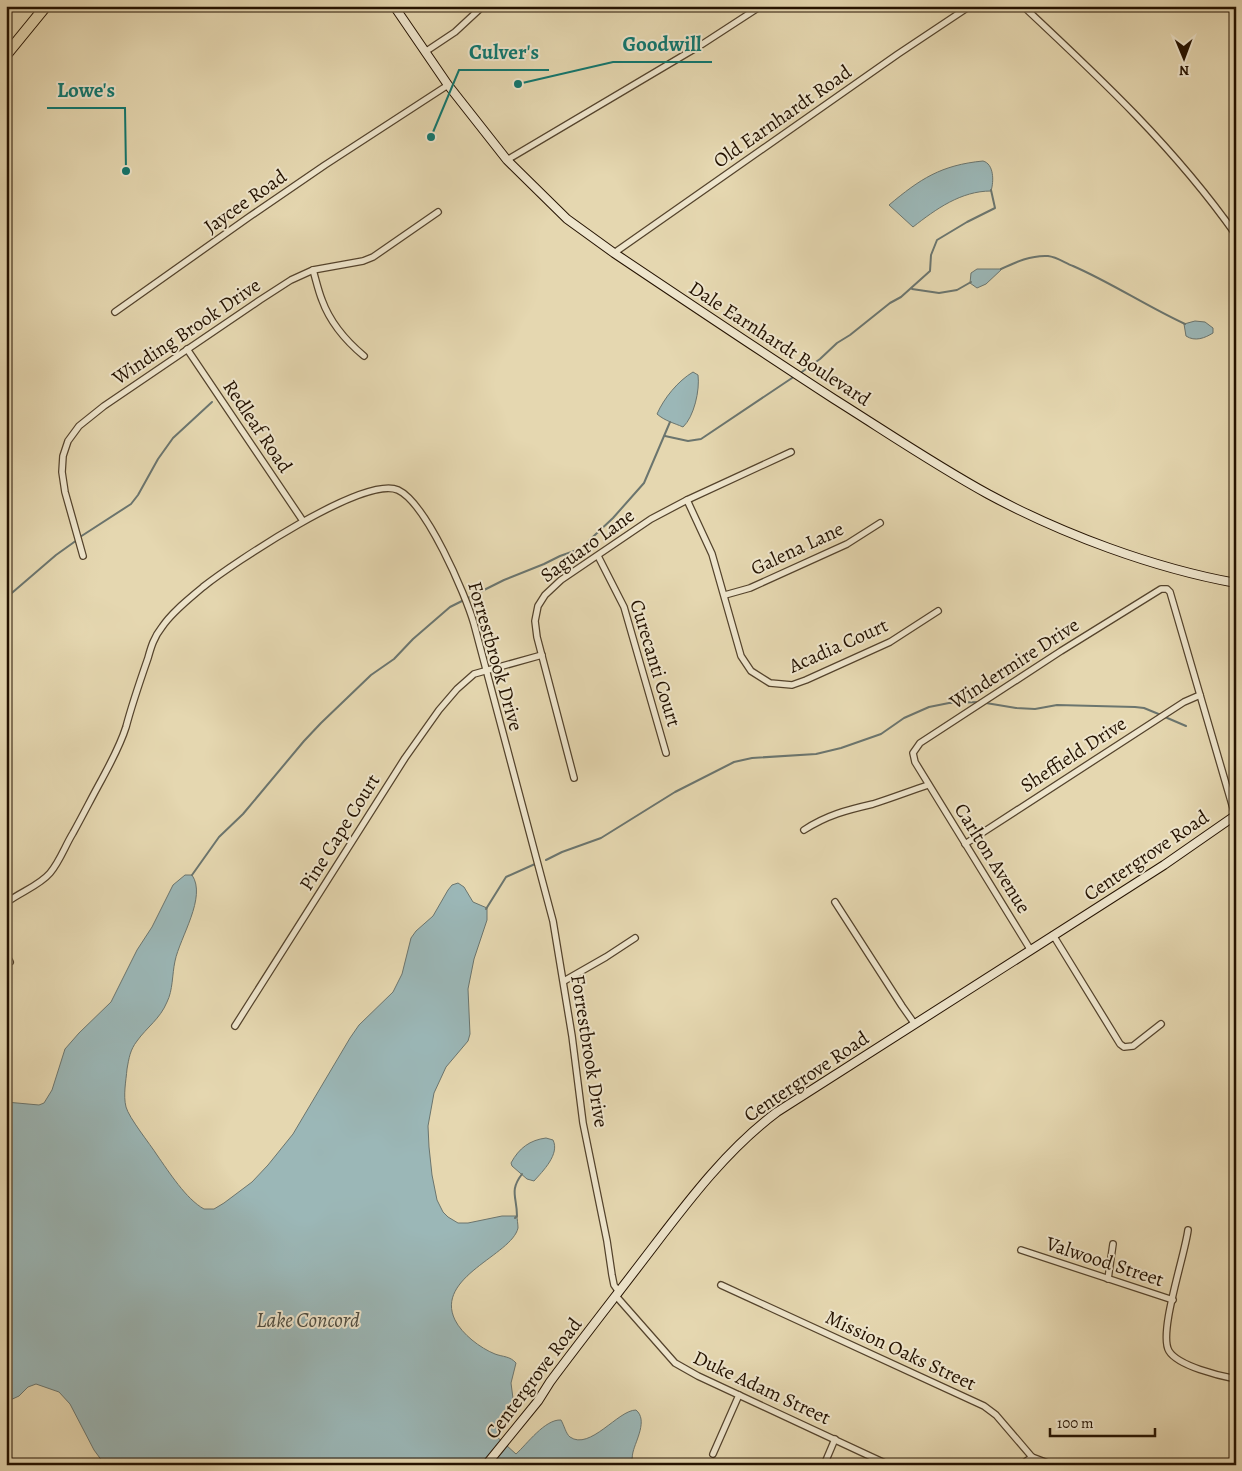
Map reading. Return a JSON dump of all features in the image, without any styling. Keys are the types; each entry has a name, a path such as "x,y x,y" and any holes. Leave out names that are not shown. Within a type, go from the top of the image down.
{"highway":[{"path":"6,55 46,6"}],"main road":[{"name":"Dale Earnhardt Boulevard","path":"394,6 448,86 507,160 567,219 614,253 928,460 989,495 1044,522 1101,545 1167,566 1236,583"},
{"name":"Centergrove Road","path":"486,1465 538,1401 550,1382 668,1227 715,1170 756,1128 777,1112 914,1023 1164,865 1235,815"}],"street":[{"path":"425,52 455,32 483,6"},
{"path":"507,160 700,45 761,6"},
{"name":"Old Earnhardt Road","path":"614,253 898,54 970,6"},
{"path":"1023,6 1094,73 1171,151 1210,198 1236,234"},
{"name":"Jaycee Road","path":"115,312 249,217 448,86"},
{"name":"Winding Brook Drive","path":"83,556 64,492 62,472 63,456 68,441 79,426 104,406 291,280 313,270 363,261 373,257 438,212"},
{"path":"313,270 329,316 352,345 364,356"},
{"name":"Redleaf Road","path":"187,349 303,521"},
{"name":"Saguaro Lane","path":"574,778 537,637 535,621 538,606 545,595 561,580 650,519 791,452"},
{"name":"Forrestbrook Drive","path":"6,903 45,878 59,860 120,745 152,644 162,626 203,587 225,570 303,521 363,493 381,488 394,488 405,494 421,514 460,582 472,616 541,873 553,921 564,981 583,1122 614,1285 618,1294"},
{"name":"Acadia Court","path":"687,500 712,554 725,595 740,656 751,671 770,683 792,685 806,680 890,642 938,611"},
{"name":"Galena Lane","path":"725,595 750,588 847,544 880,523"},
{"name":"Curecanti Court","path":"598,556 624,607 666,753"},
{"name":"Windermire Drive","path":"928,785 914,762 913,753 920,743 1155,591 1167,589 1170,592 1200,695"},
{"name":"Pine Cape Court","path":"235,1026 423,732 451,696 474,674 486,669 542,655"},
{"path":"1200,695 1235,815"},
{"name":"Sheffield Drive","path":"964,844 1184,702 1200,695"},
{"path":"804,830 827,816 889,799 928,785"},
{"name":"Carlton Avenue","path":"928,785 1030,949"},
{"path":"836,902 914,1023"},
{"path":"1053,935 1120,1044 1124,1047 1133,1046 1161,1024"},
{"path":"564,981 635,938"},
{"path":"6,955 10,962"},
{"path":"1173,1300 1188,1230"},
{"path":"1108,1279 1113,1244"},
{"name":"Valwood Street","path":"1021,1250 1173,1300 1166,1339 1168,1350 1171,1354 1188,1364 1236,1379"},
{"name":"Mission Oaks Street","path":"721,1285 984,1406 996,1415 1032,1457 1053,1465"},
{"name":"Duke Adam Street","path":"618,1294 675,1363 889,1465"},
{"path":"714,1454 739,1395"},
{"path":"824,1465 835,1439"},
{"path":"1021,1465 1032,1457"}],"water":[{"path":"983,161 991,169 993,183 991,191 969,194 949,202 913,227 889,205 932,175 955,166"},
{"path":"977,269 1002,269 986,284 977,288 970,283 971,273"},
{"path":"1195,321 1205,322 1213,328 1213,333 1200,339 1186,336 1184,324"},
{"path":"693,372 698,375 697,395 690,417 683,427 657,414 672,390"},
{"name":"Lake Concord","path":"185,875 192,875 196,884 195,906 175,961 167,1002 161,1013 131,1051 127,1069 125,1098 126,1107 131,1118 167,1169 184,1192 204,1209 214,1209 252,1182 293,1134 359,1025 393,992 402,974 411,938 433,916 452,885 458,883 464,887 473,902 487,908 487,920 474,959 468,989 470,1034 468,1041 446,1067 434,1093 428,1126 429,1147 437,1200 448,1217 458,1223 468,1223 502,1216 517,1216 518,1228 513,1238 503,1248 464,1279 455,1291 451,1305 455,1320 467,1335 489,1351 511,1359 516,1363 511,1383 514,1406 507,1422 496,1436 516,1454 549,1423 561,1420 570,1437 578,1440 586,1439 595,1435 621,1416 636,1410 641,1419 641,1425 633,1452 632,1465 482,1465 477,1460 472,1465 105,1465 94,1450 70,1404 59,1392 36,1384 28,1387 19,1396 6,1402 6,1102 39,1105 44,1103 52,1090 65,1049 111,1002 173,885"},
{"path":"546,1138 553,1140 555,1145 552,1156 546,1167 534,1181 527,1179 511,1163 526,1146"}],"waterway":[{"path":"799,374 820,359 837,343 890,303 901,297 930,271 931,255 937,240 995,208 991,190"},
{"path":"1001,269 1030,258 1042,256 1055,258 1185,324"},
{"path":"912,289 939,293 957,290 971,282"},
{"path":"665,436 688,441 701,439 795,376"},
{"path":"80,537 131,504 173,438 212,402"},
{"path":"192,875 219,837 243,814 321,723 371,675 394,659 413,639 450,607 504,580 580,549 613,518 644,483 670,422"},
{"path":"6,598 56,555 77,540"},
{"path":"546,860 601,838 675,792 734,762 752,758 816,754 841,748 881,734 904,718 929,707 949,703 979,702"},
{"path":"986,703 1035,709 1057,705 1135,707 1144,708 1161,715"},
{"path":"1165,717 1186,726"},
{"path":"486,909 506,877 535,864"},
{"path":"515,1218 517,1216 515,1190 522,1174"}],"place":[{"name":"Goodwill","path":"518,84"},
{"name":"Culver's","path":"431,137"},
{"name":"Lowe's","path":"126,171"}]}
